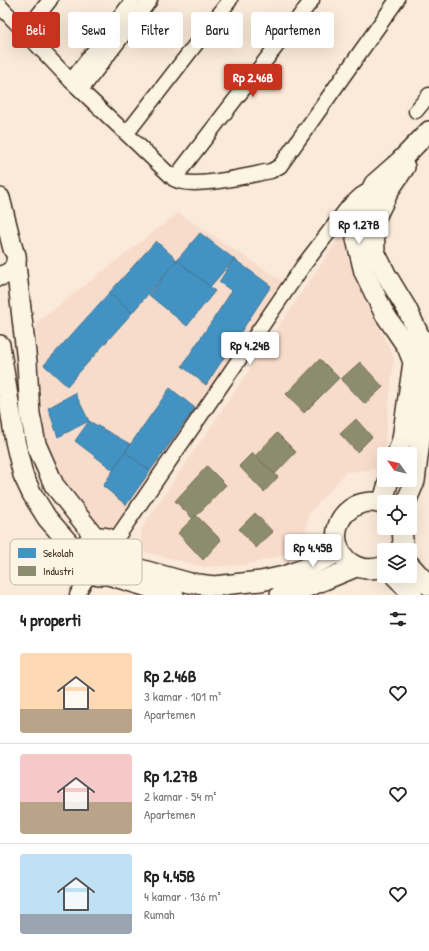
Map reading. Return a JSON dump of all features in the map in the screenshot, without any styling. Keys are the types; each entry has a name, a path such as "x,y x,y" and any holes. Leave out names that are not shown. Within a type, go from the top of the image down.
{"street":[{"path":"41,12 50,0"},
{"path":"76,85 133,0"},
{"path":"76,85 150,0"},
{"path":"127,133 230,0"},
{"path":"174,179 312,0"},
{"path":"39,48 174,179 180,183 187,184 203,183 271,171 280,166 397,0"},
{"path":"0,6 12,20"},
{"path":"416,112 429,95"},
{"path":"123,539 303,266 348,207 361,195 369,191 374,184 427,134"},
{"path":"427,134 390,189 374,220 375,252 406,309 428,354 429,363"},
{"path":"374,184 361,210 356,239 364,272 384,313 407,347 413,362 402,439 399,447"},
{"path":"0,198 27,362 30,414 36,444 54,485 95,537"},
{"path":"0,276 10,273 10,252"},
{"path":"0,345 14,434 23,475 32,494 47,518 66,539"},
{"path":"409,495 415,481 429,368"},
{"path":"377,504 371,502 360,504 349,509 341,518 337,529 336,540 340,552 346,561 356,567 366,570 377,569"},
{"path":"92,539 95,537 102,537 110,539"},
{"path":"142,570 190,583 214,586 261,581 284,576 306,568 340,552"},
{"path":"280,595 305,588 356,567"},
{"path":"417,573 429,586"},
{"path":"402,583 413,595"},
{"path":"142,584 174,595"},
{"path":"77,595 83,585"}],"shaded area":[{"path":"178,213 284,282 116,528 93,523 75,503 50,454 44,435 36,323"},
{"path":"351,220 347,253 354,274 394,358 384,447 377,447 377,469 346,472 308,515 305,549 292,553 246,565 204,567 142,551 141,529"}],"building: Sekolah":[{"path":"200,233 234,259 210,287 177,260"},
{"path":"156,241 177,260 132,313 109,293"},
{"path":"234,259 271,286 206,385 182,366 232,291 219,282"},
{"path":"177,260 215,291 187,326 149,295"},
{"path":"109,293 132,313 67,386 44,365"},
{"path":"170,388 195,408 150,471 125,452"},
{"path":"75,393 89,421 58,437 48,408"},
{"path":"89,421 130,444 113,470 75,441"},
{"path":"125,452 150,471 126,505 103,486"}],"building: Industri":[{"path":"320,359 339,378 304,413 286,394"},
{"path":"360,362 383,387 365,404 341,379"},
{"path":"356,419 372,437 357,452 340,434"},
{"path":"277,433 296,452 275,474 255,456"},
{"path":"252,453 278,477 264,492 239,466"},
{"path":"207,466 226,485 193,519 175,501"},
{"path":"255,513 273,532 256,548 239,529"},
{"path":"196,515 221,540 203,560 178,533"}]}
